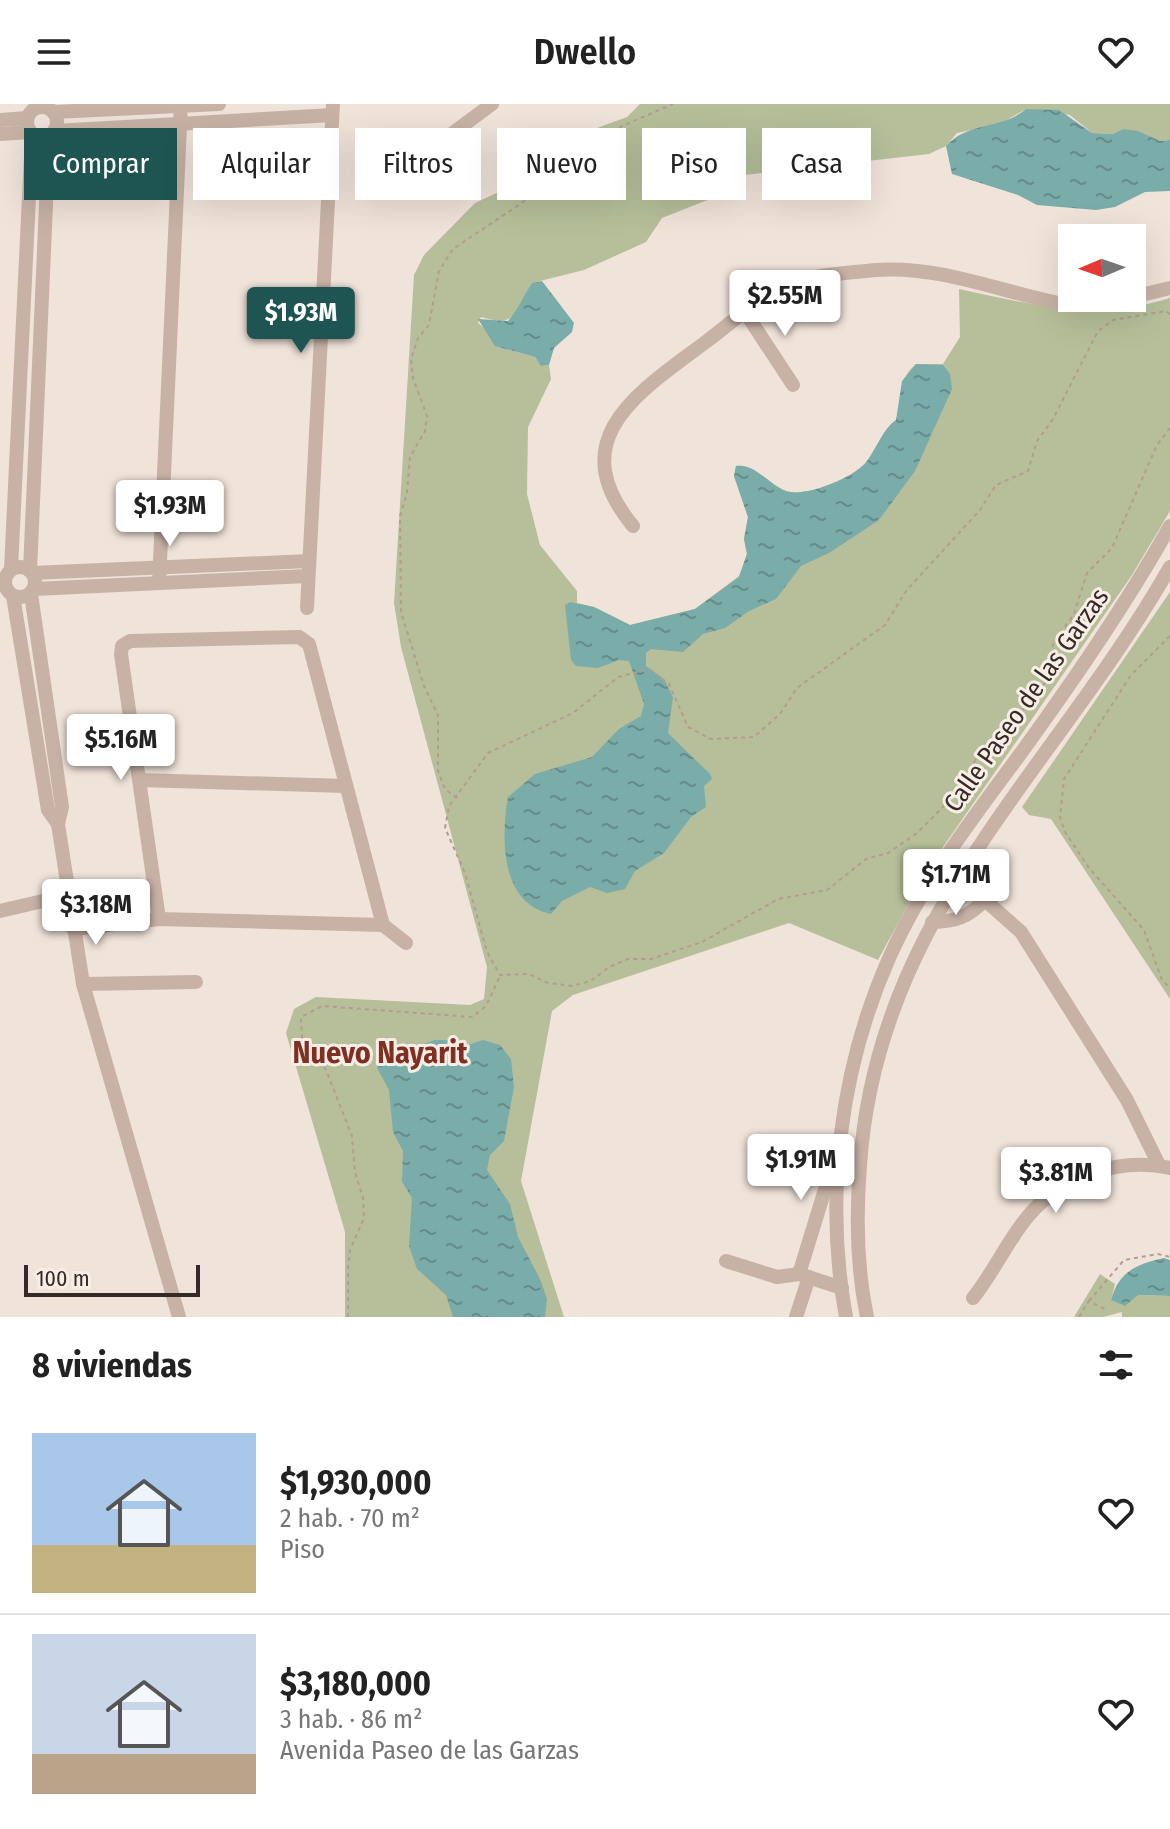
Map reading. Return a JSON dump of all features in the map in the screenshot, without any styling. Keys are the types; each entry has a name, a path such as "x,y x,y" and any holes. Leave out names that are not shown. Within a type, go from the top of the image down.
{"street":[{"path":"0,134 52,109 219,104"},
{"path":"460,128 492,104"},
{"path":"159,575 181,105"},
{"path":"52,109 58,122 55,128"},
{"path":"122,128 333,109 307,608"},
{"path":"0,120 31,120"},
{"path":"31,120 6,592 48,810 58,824"},
{"path":"49,200 31,572 62,807 58,824 83,984 179,1317"},
{"path":"633,526 617,507 606,478 605,448 614,421 641,391 745,312 791,284 879,270 934,273 1073,306 1099,305 1170,288"},
{"path":"745,312 793,385"},
{"name":"Calle Paseo de las Garzas","path":"846,1317 837,1201 840,1140 859,1043 890,955 936,872 1101,637 1170,526"},
{"path":"6,573 24,567 31,572 159,575 309,568"},
{"name":"Calle Paseo de las Garzas","path":"867,1317 858,1198 868,1094 879,1049 907,970 954,883 1170,567"},
{"path":"6,592 159,575"},
{"path":"159,919 122,646 130,641 299,637 309,644 383,925"},
{"path":"140,780 346,786"},
{"path":"936,872 985,900 1021,932 1165,1166 1127,1166 1092,1173 1077,1178 1044,1200 1015,1234 973,1298"},
{"path":"0,911 69,895"},
{"path":"932,922 952,922 970,915 985,900"},
{"path":"73,929 159,919 383,925 406,943"},
{"path":"83,984 196,982"},
{"path":"859,1043 879,1049"},
{"path":"796,1317 840,1140"},
{"path":"726,1261 777,1277 804,1276 842,1288"}],"path":[{"path":"457,798 445,789 438,771 438,715 424,686 401,612 400,516 410,457 425,431 427,416 413,378 411,359 418,338 429,325 439,271 453,249 532,196 553,172 597,159 620,127 673,104"},
{"path":"500,975 487,952 465,873 445,828 449,806 488,753 573,713 627,673 649,669 669,684 676,707 688,727 711,739 754,737 780,714 797,688 885,625 906,591 980,510 996,485 1028,471 1037,441 1053,419 1098,331 1113,320 1166,311 1170,314"},
{"path":"500,975 529,974 548,983 572,986 591,981 628,959 651,959 702,942 778,899 827,890 866,859 888,853 917,833 957,793 978,755 1007,729 1047,680 1053,644 1074,614 1087,573 1112,548 1157,445 1170,428"},
{"path":"1170,636 1131,675 1064,779 1060,817 1065,832 1089,868 1144,930 1155,965 1170,988"},
{"path":"348,1317 350,1250 364,1218 363,1198 355,1172 352,1136 326,1070 302,1038 299,1028 301,1017 322,1006 472,1017 486,1006 500,975"},
{"path":"1079,1317 1124,1260 1158,1254 1170,1257"},
{"path":"1089,1301 1105,1309"}],"green space":[{"path":"640,104 1170,104 1170,140 1160,141 1123,129 1114,134 1092,133 1070,115 1026,109 1000,124 957,133 946,146 929,154 871,161 871,128 762,128 762,173 746,175 746,128 642,128 642,200 707,200 662,218 646,242 584,270 532,283 510,318 494,320 481,317 478,323 488,331 496,346 535,357 541,366 549,365 551,379 528,427 527,494 540,545 577,591 577,603 594,607 630,625 695,609 739,576 747,554 744,539 748,517 734,476 736,466 756,471 780,488 794,492 830,485 861,467 896,420 909,370 916,364 943,364 960,337 959,289 1058,307 1058,312 1146,312 1146,304 1170,298 1170,511 1132,575 927,870 878,960 789,923 573,995 552,1011 521,1181 564,1317 345,1317 345,1232 286,1033 294,1009 316,997 470,1005 484,999 487,967 401,647 394,603 414,275 424,255 475,203 497,193 497,200 626,200 626,128 597,128 627,117"},
{"path":"1170,592 1170,999 1051,819 1029,815 1022,807"},
{"path":"1100,1274 1115,1284 1111,1300 1138,1295 1170,1296 1170,1317 1122,1317 1122,1312 1103,1317 1074,1317"}],"water":[{"path":"1026,109 1059,110 1092,133 1113,134 1123,129 1138,131 1160,141 1170,140 1170,191 1145,192 1115,207 1096,210 1037,205 1018,195 952,174 946,146 955,138 1016,116"},
{"path":"542,281 574,323 572,332 554,348 549,365 541,366 535,357 495,346 478,319 508,321 532,283"},
{"path":"916,364 943,365 950,374 952,389 915,471 879,520 829,553 801,566 776,599 749,611 725,628 703,634 683,652 651,649 646,653 646,666 664,679 673,697 668,733 712,779 704,786 706,807 691,817 664,853 635,871 625,889 607,893 590,887 562,901 551,914 534,908 513,883 508,867 505,831 508,797 535,774 592,757 619,729 641,716 644,704 629,661 619,660 598,668 576,666 571,660 565,605 570,602 594,607 630,625 695,609 739,577 747,554 744,539 748,517 734,476 736,466 756,471 780,488 794,492 830,485 852,473 867,461 883,434 896,420 902,381"},
{"path":"434,1040 449,1040 462,1047 483,1040 500,1045 511,1059 514,1087 504,1141 490,1155 487,1170 510,1204 518,1237 540,1279 547,1299 545,1317 453,1317 446,1295 417,1269 409,1246 412,1198 402,1182 403,1151 393,1132 389,1090 377,1068 380,1059 386,1056"},
{"path":"1164,1258 1170,1260 1170,1296 1138,1295 1125,1306 1111,1300 1119,1282 1130,1270"}],"district":[{"name":"Nuevo Nayarit","path":"380,1053"}]}
